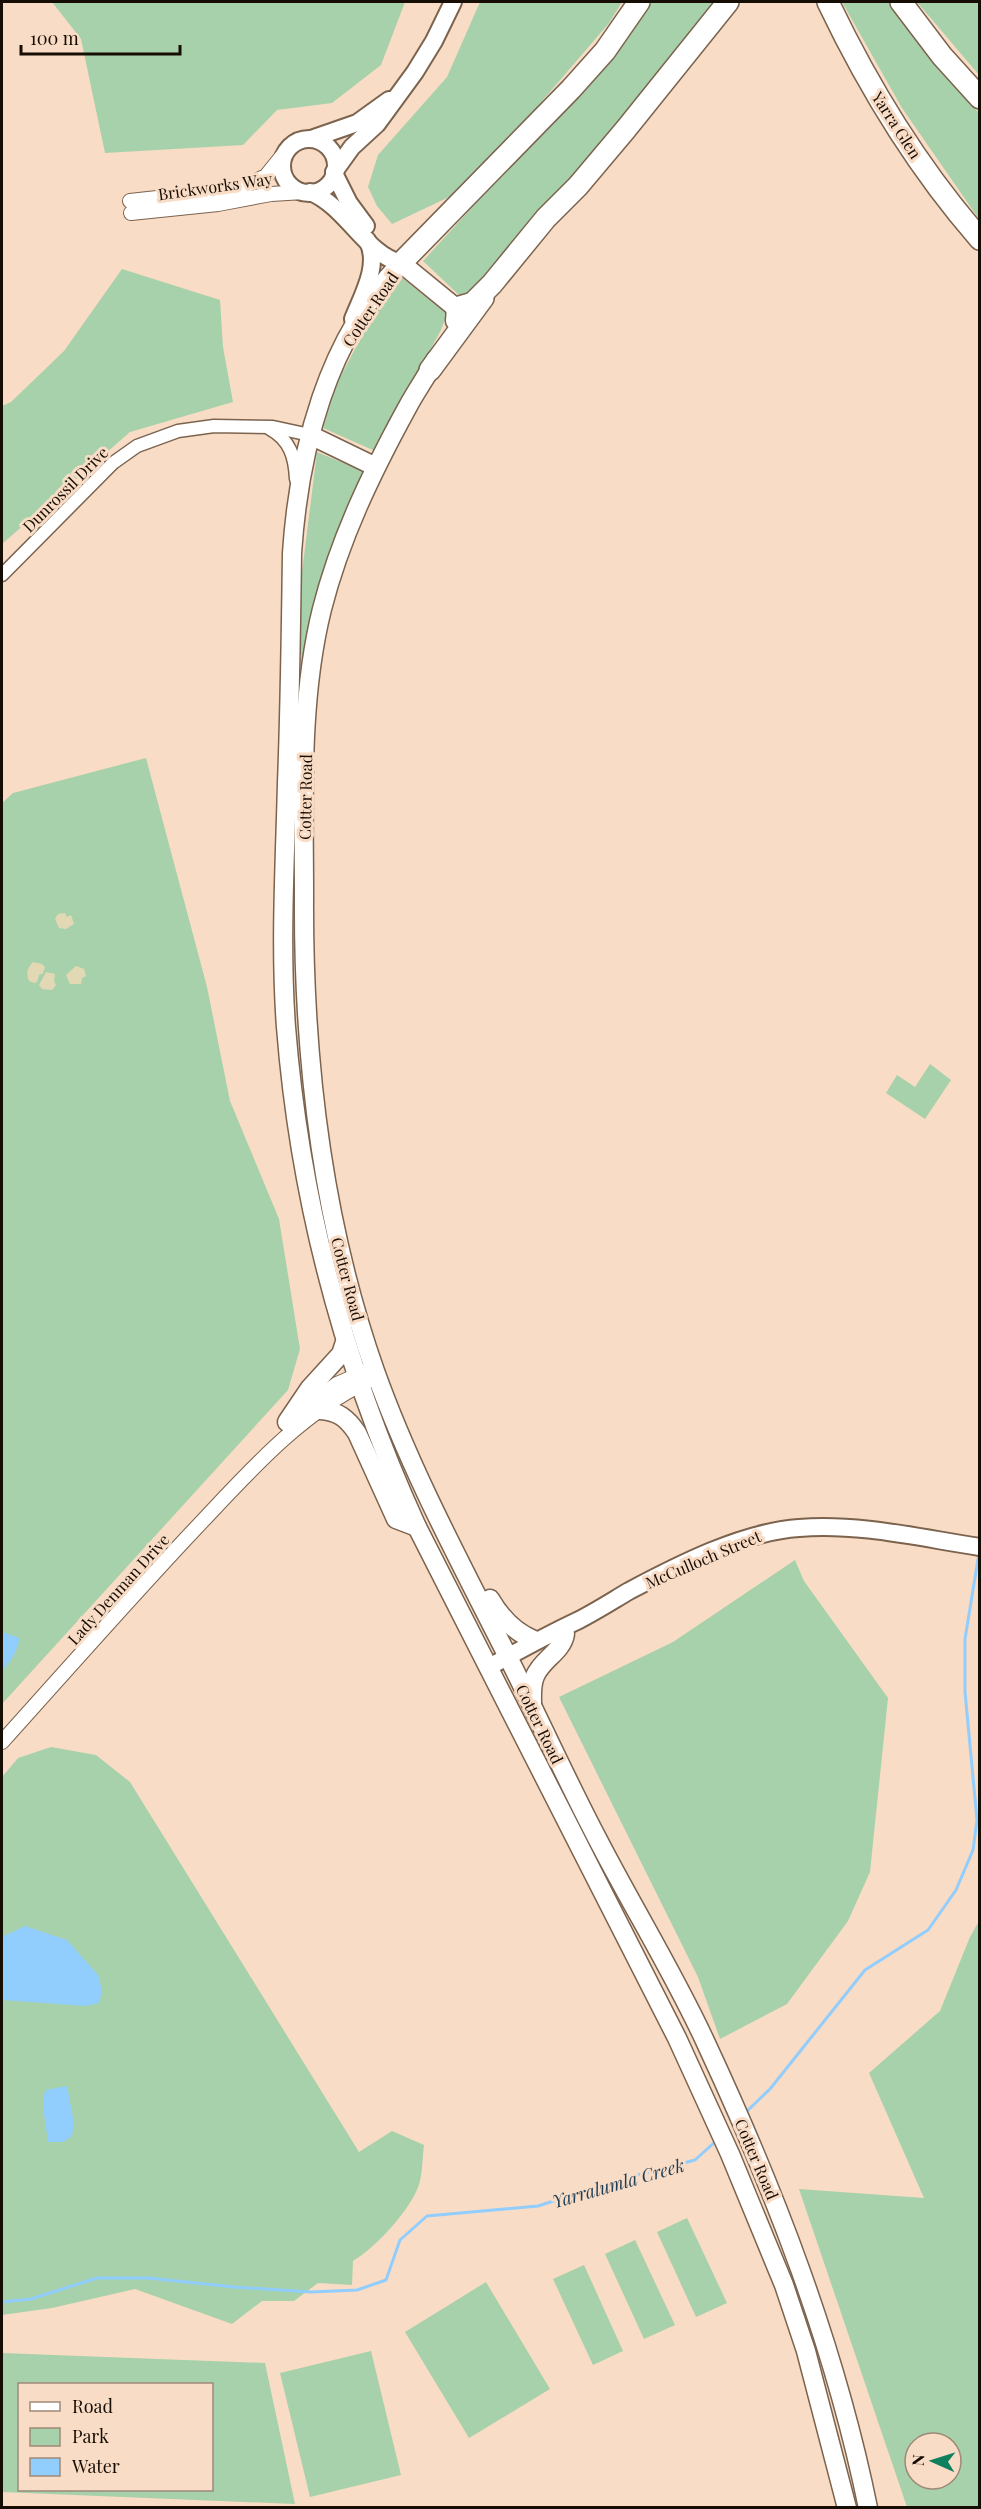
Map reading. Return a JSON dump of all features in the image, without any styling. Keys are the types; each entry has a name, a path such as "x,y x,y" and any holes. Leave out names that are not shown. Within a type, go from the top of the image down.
{"highway":[{"path":"402,263 571,89 604,51 639,2"},
{"path":"456,308 473,303 492,284 546,218 578,186 620,137 728,2"},
{"name":"Yarra Glen","path":"828,2 864,73 888,113 944,194 980,239"},
{"path":"901,2 942,56 980,98"},
{"path":"430,370 492,284"}],"main road":[{"path":"307,192 327,185 352,147 377,124 396,94 426,55 453,2"},
{"path":"396,94 357,123 311,139 300,140 287,150 282,163 284,176 292,187 331,203 392,261 402,263"},
{"path":"311,139 324,144 330,150 335,163 334,172 357,214 371,230 398,252 402,263"},
{"path":"342,348 371,271 372,255 368,240"},
{"name":"Cotter Road","path":"847,2508 806,2352 784,2285 730,2154 677,2038 417,1527 357,1381 322,1258 303,1168 286,1026 285,866 292,553 296,507 310,435 324,390 342,348 377,293 402,263 456,308 454,324 376,467 355,513 330,581 316,635 310,675 305,782 304,947 308,1040 325,1176 343,1263 376,1372 403,1443 435,1513 604,1852 704,2037 776,2201 825,2343 860,2466 868,2508"},
{"path":"310,435 376,467"},
{"path":"287,1422 310,1388 341,1354 345,1342"},
{"path":"320,1410 339,1413 348,1421 357,1433 396,1519 417,1527"},
{"path":"435,1513 456,1531 503,1619 522,1635 534,1640"},
{"name":"McCulloch Street","path":"491,1672 571,1628 630,1591 719,1549 766,1533 799,1528 844,1527 980,1547"},
{"path":"532,1708 533,1679 538,1668 563,1645 571,1628"},
{"name":"McCulloch Street","path":"510,1661 534,1640 571,1628"}],"street":[{"name":"Brickworks Way","path":"287,150 266,176 239,189 130,207 218,204 271,194 307,192"},
{"name":"Dunrossil Drive","path":"2,575 107,469 137,446 161,436 195,428 266,427 295,430 310,435"},
{"path":"266,427 282,437 293,455 296,474 296,507"},
{"name":"Lady Denman Drive","path":"260,1460 287,1422 324,1391 357,1381 376,1372"},
{"name":"Lady Denman Drive","path":"2,1742 143,1585 260,1460 357,1381"}],"green space":[{"path":"52,2 405,2 381,65 332,103 277,110 243,145 105,153 81,39"},
{"path":"480,2 622,2 609,23 537,107 449,197 392,224 377,206 368,187 378,155 447,77"},
{"path":"652,2 718,2 614,134 487,276 461,297 423,261 607,60"},
{"path":"842,2 888,2 930,59 979,113 979,219 902,108"},
{"path":"917,2 979,2 979,75"},
{"path":"122,269 220,300 223,347 233,402 130,432 2,544 2,406 11,402 64,351"},
{"path":"402,278 447,314 441,330 375,451 323,428 337,383 372,317"},
{"path":"317,452 365,472 302,701 300,588"},
{"path":"146,758 207,987 230,1101 279,1219 300,1349 288,1390 2,1704 2,803 13,793"},
{"path":"930,1064 951,1080 925,1119 886,1093 897,1075 915,1087"},
{"path":"795,1560 804,1581 888,1698 870,1872 848,1921 787,2004 720,2039 698,1977 559,1697 673,1642"},
{"path":"51,1747 96,1755 130,1782 359,2152 392,2131 424,2145 421,2175 416,2192 405,2211 389,2230 371,2248 353,2261 352,2285 318,2283 294,2301 262,2301 232,2324 135,2289 52,2308 2,2315 2,1777 18,1758"},
{"path":"979,1921 979,2507 907,2507 799,2189 924,2198 869,2073 940,2011 970,1937"},
{"path":"687,2218 727,2303 696,2317 657,2232"},
{"path":"635,2240 675,2325 644,2339 605,2254"},
{"path":"584,2265 623,2351 593,2365 553,2279"},
{"path":"486,2282 550,2389 469,2438 405,2332"},
{"path":"371,2351 401,2475 310,2497 280,2373"},
{"path":"2,2353 265,2363 295,2504 2,2492"}],"sand":[{"path":"65,913 67,917 71,915 74,924 66,929 59,928 55,919 58,914"},
{"path":"33,962 45,967 37,982 34,983 29,981 27,973"},
{"path":"76,966 84,969 86,976 82,978 81,984 70,984 66,975"},
{"path":"46,972 55,974 56,985 52,990 42,989 39,985"}],"water":[{"path":"3,1632 19,1638 19,1642 11,1660 2,1671"},
{"path":"25,1926 67,1940 98,1975 102,1991 99,2003 86,2006 2,2000 2,1937"},
{"path":"67,2086 74,2123 72,2136 63,2142 48,2142 43,2097 46,2090"}],"waterway":[{"name":"Yarralumla Creek","path":"744,2114 770,2089 865,1970 928,1930 956,1890 973,1850 977,1820 965,1692 965,1639 979,1553"},
{"name":"Yarralumla Creek","path":"2,2302 31,2299 97,2278 148,2278 311,2292 357,2290 386,2280 400,2240 427,2216 538,2206 618,2180 695,2160 716,2141"}]}
